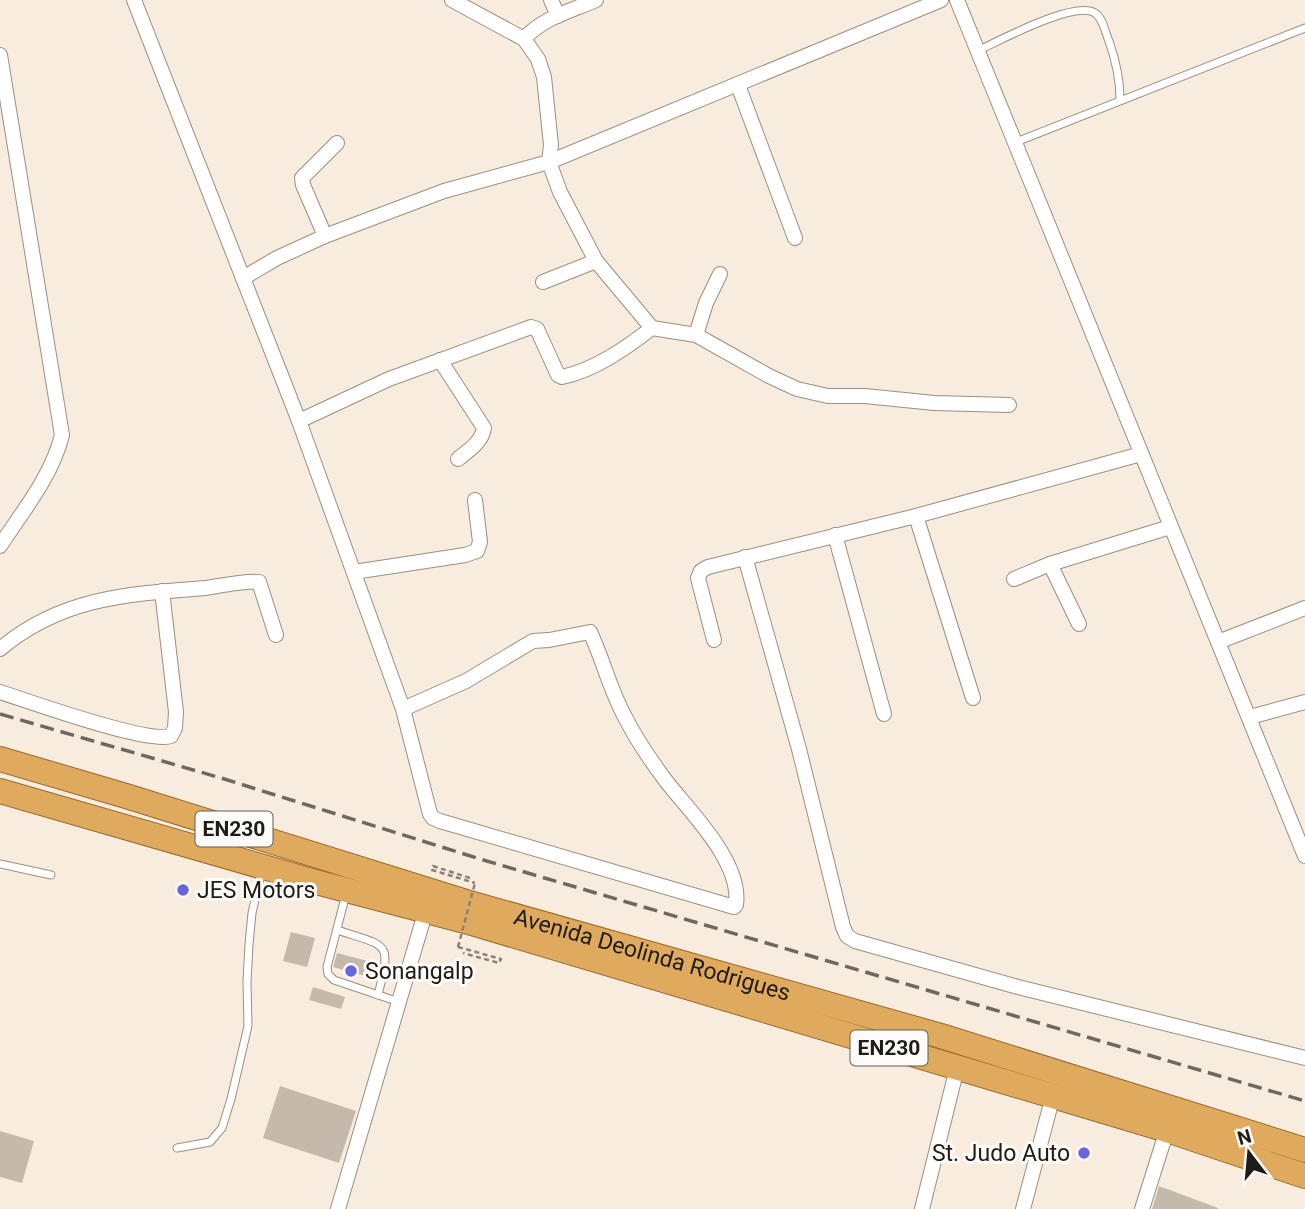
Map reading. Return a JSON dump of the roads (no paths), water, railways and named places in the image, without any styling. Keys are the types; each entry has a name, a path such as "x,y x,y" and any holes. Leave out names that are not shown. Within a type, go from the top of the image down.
{"highway":[{"name":"Avenida Deolinda Rodrigues","path":"0,759 466,902 941,1036 1305,1150"},
{"name":"Avenida Deolinda Rodrigues","path":"0,791 426,910 1167,1130 1305,1176"}],"street":[{"path":"134,0 299,421 354,572 403,709 430,814 433,818 734,907 736,905 733,876 708,832 666,780 625,717 590,632 533,641 466,681 403,709"},
{"path":"452,0 524,39 538,59 544,77 551,145 549,162 571,217 596,261 652,328 696,335 769,376 797,389 818,394 934,403 1009,405"},
{"path":"551,0 558,16"},
{"path":"524,39 533,29 596,0"},
{"path":"243,278 277,258 325,236 444,191 549,162 941,0"},
{"path":"957,0 1305,856"},
{"path":"0,55 62,435 59,447 40,484 0,546"},
{"path":"738,85 795,238"},
{"path":"325,236 302,178 337,143"},
{"path":"543,282 596,261"},
{"path":"696,335 706,303 720,274"},
{"path":"299,421 390,379 531,327 537,329 540,334 558,375 565,377 626,348 652,328"},
{"path":"440,360 484,429 483,435 471,449 458,459"},
{"path":"714,640 698,578 701,571 709,567 916,516 1141,454"},
{"path":"354,572 477,551 480,542 475,500"},
{"path":"916,516 973,698"},
{"path":"1014,579 1051,564 1170,527"},
{"path":"835,535 884,714"},
{"path":"745,557 799,749 847,936 855,941 1018,987 1305,1058"},
{"path":"1051,564 1079,624"},
{"path":"0,649 25,629 50,615 82,605 162,591 255,581 259,582 275,635"},
{"path":"0,692 121,730 163,738 171,736 175,728 176,712 162,591"},
{"path":"1218,642 1305,608"},
{"path":"1250,717 1305,702"},
{"path":"338,1209 426,910"},
{"path":"922,1209 957,1068"},
{"path":"1023,1209 1053,1096"},
{"path":"1142,1209 1167,1130"}],"lane":[{"path":"979,50 1057,15 1074,9 1087,9 1097,14 1116,61 1120,99"},
{"path":"1016,142 1305,28"},
{"path":"0,864 51,875"},
{"path":"177,1148 209,1142 222,1128 231,1099 248,1027 247,982 252,913 263,866"},
{"path":"347,890 327,967 328,974 334,980 399,1002"},
{"path":"337,930 378,944 386,952 387,960 378,995"}],"railway":[{"path":"0,714 221,778 480,859 1305,1101"}],"place":[{"name":"JES Motors","path":"183,890"},
{"name":"Sonangalp","path":"351,971"},
{"name":"St. Judo Auto","path":"1084,1153"}]}
